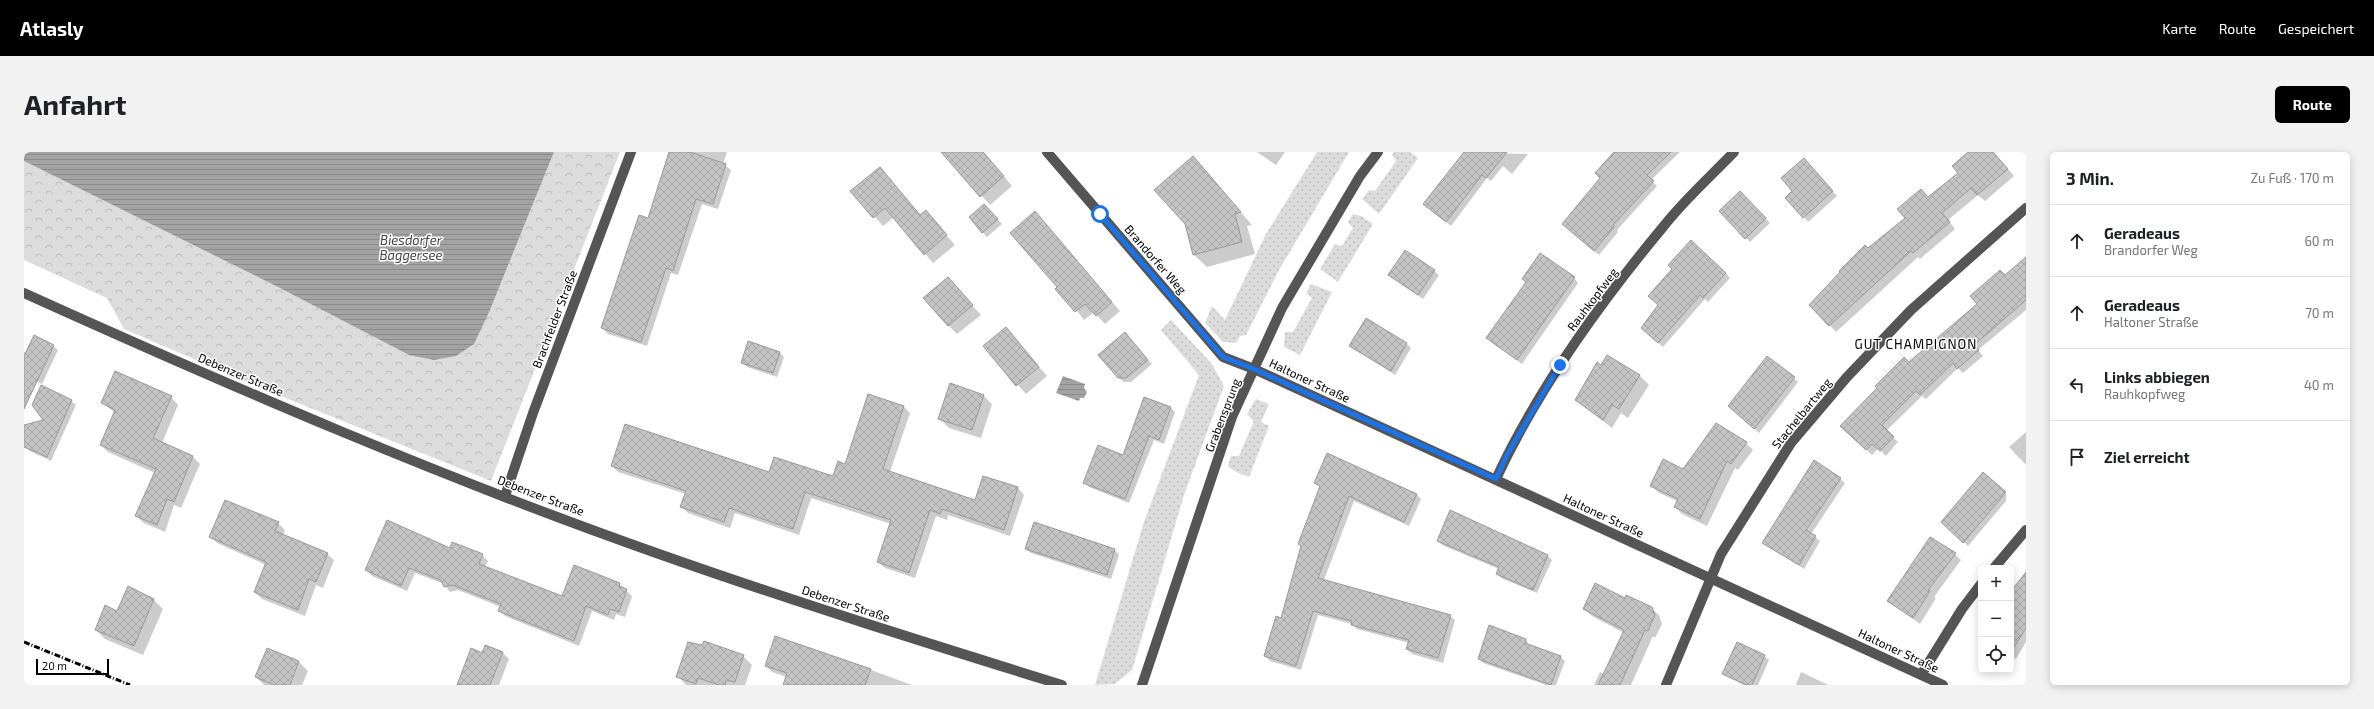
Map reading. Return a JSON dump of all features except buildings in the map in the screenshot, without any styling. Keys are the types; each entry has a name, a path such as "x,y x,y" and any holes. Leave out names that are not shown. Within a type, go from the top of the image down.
{"street":[{"name":"Brachfelder Straße","path":"504,496 533,413 631,152"},
{"name":"Brandorfer Weg","path":"1048,152 1223,357 1254,369"},
{"name":"Grabensprung","path":"1142,685 1232,417 1282,308 1360,176 1378,152"},
{"name":"Rauhkopfweg","path":"1496,479 1507,455 1548,385 1593,317 1663,227 1734,152"},
{"name":"Stachelbartweg","path":"1666,685 1721,554 1791,443 1847,377 1911,310 2026,208"},
{"name":"Debenzer Straße","path":"24,294 307,416 504,496 657,554 798,602 1062,685"},
{"name":"Haltoner Straße","path":"1254,369 1943,685"},
{"path":"1997,565 2026,530"},
{"path":"1921,675 1941,640 1978,588"}],"green space":[{"path":"554,152 620,152 491,481 266,390 124,329 107,298 24,260 24,161 276,286 409,355 490,310"},
{"path":"1317,152 1349,152 1279,270 1246,335 1240,336 1236,343 1223,342 1205,323 1212,306 1225,320 1266,234"},
{"path":"1394,152 1410,152 1418,158 1379,214 1362,199 1369,190 1375,191 1396,161 1392,155"},
{"path":"1353,214 1361,216 1373,224 1338,282 1320,269 1335,244 1342,246 1353,228 1348,222"},
{"path":"1311,284 1332,292 1300,355 1284,347 1285,332 1293,332 1312,298 1306,293"},
{"path":"1171,320 1212,364 1224,386 1184,495 1132,670 1115,684 1095,685 1144,522 1199,375 1161,330"},
{"path":"1256,399 1269,404 1261,422 1269,426 1249,477 1234,471 1228,466 1231,456 1239,456 1254,421 1247,414"}],"water":[{"name":"Biesdorfer Baggersee","path":"24,152 554,152 490,310 474,344 456,356 434,360 409,355 276,286 24,161"},
{"path":"1063,376 1085,384 1084,388 1087,392 1084,398 1080,398 1079,401 1056,393"}],"railway":[{"path":"24,642 130,685"}],"district":[{"name":"GUT CHAMPIGNON","path":"1916,344"}],"route":[{"path":"1100,214 1223,357 1254,369 1496,479 1507,455 1560,365"}]}
